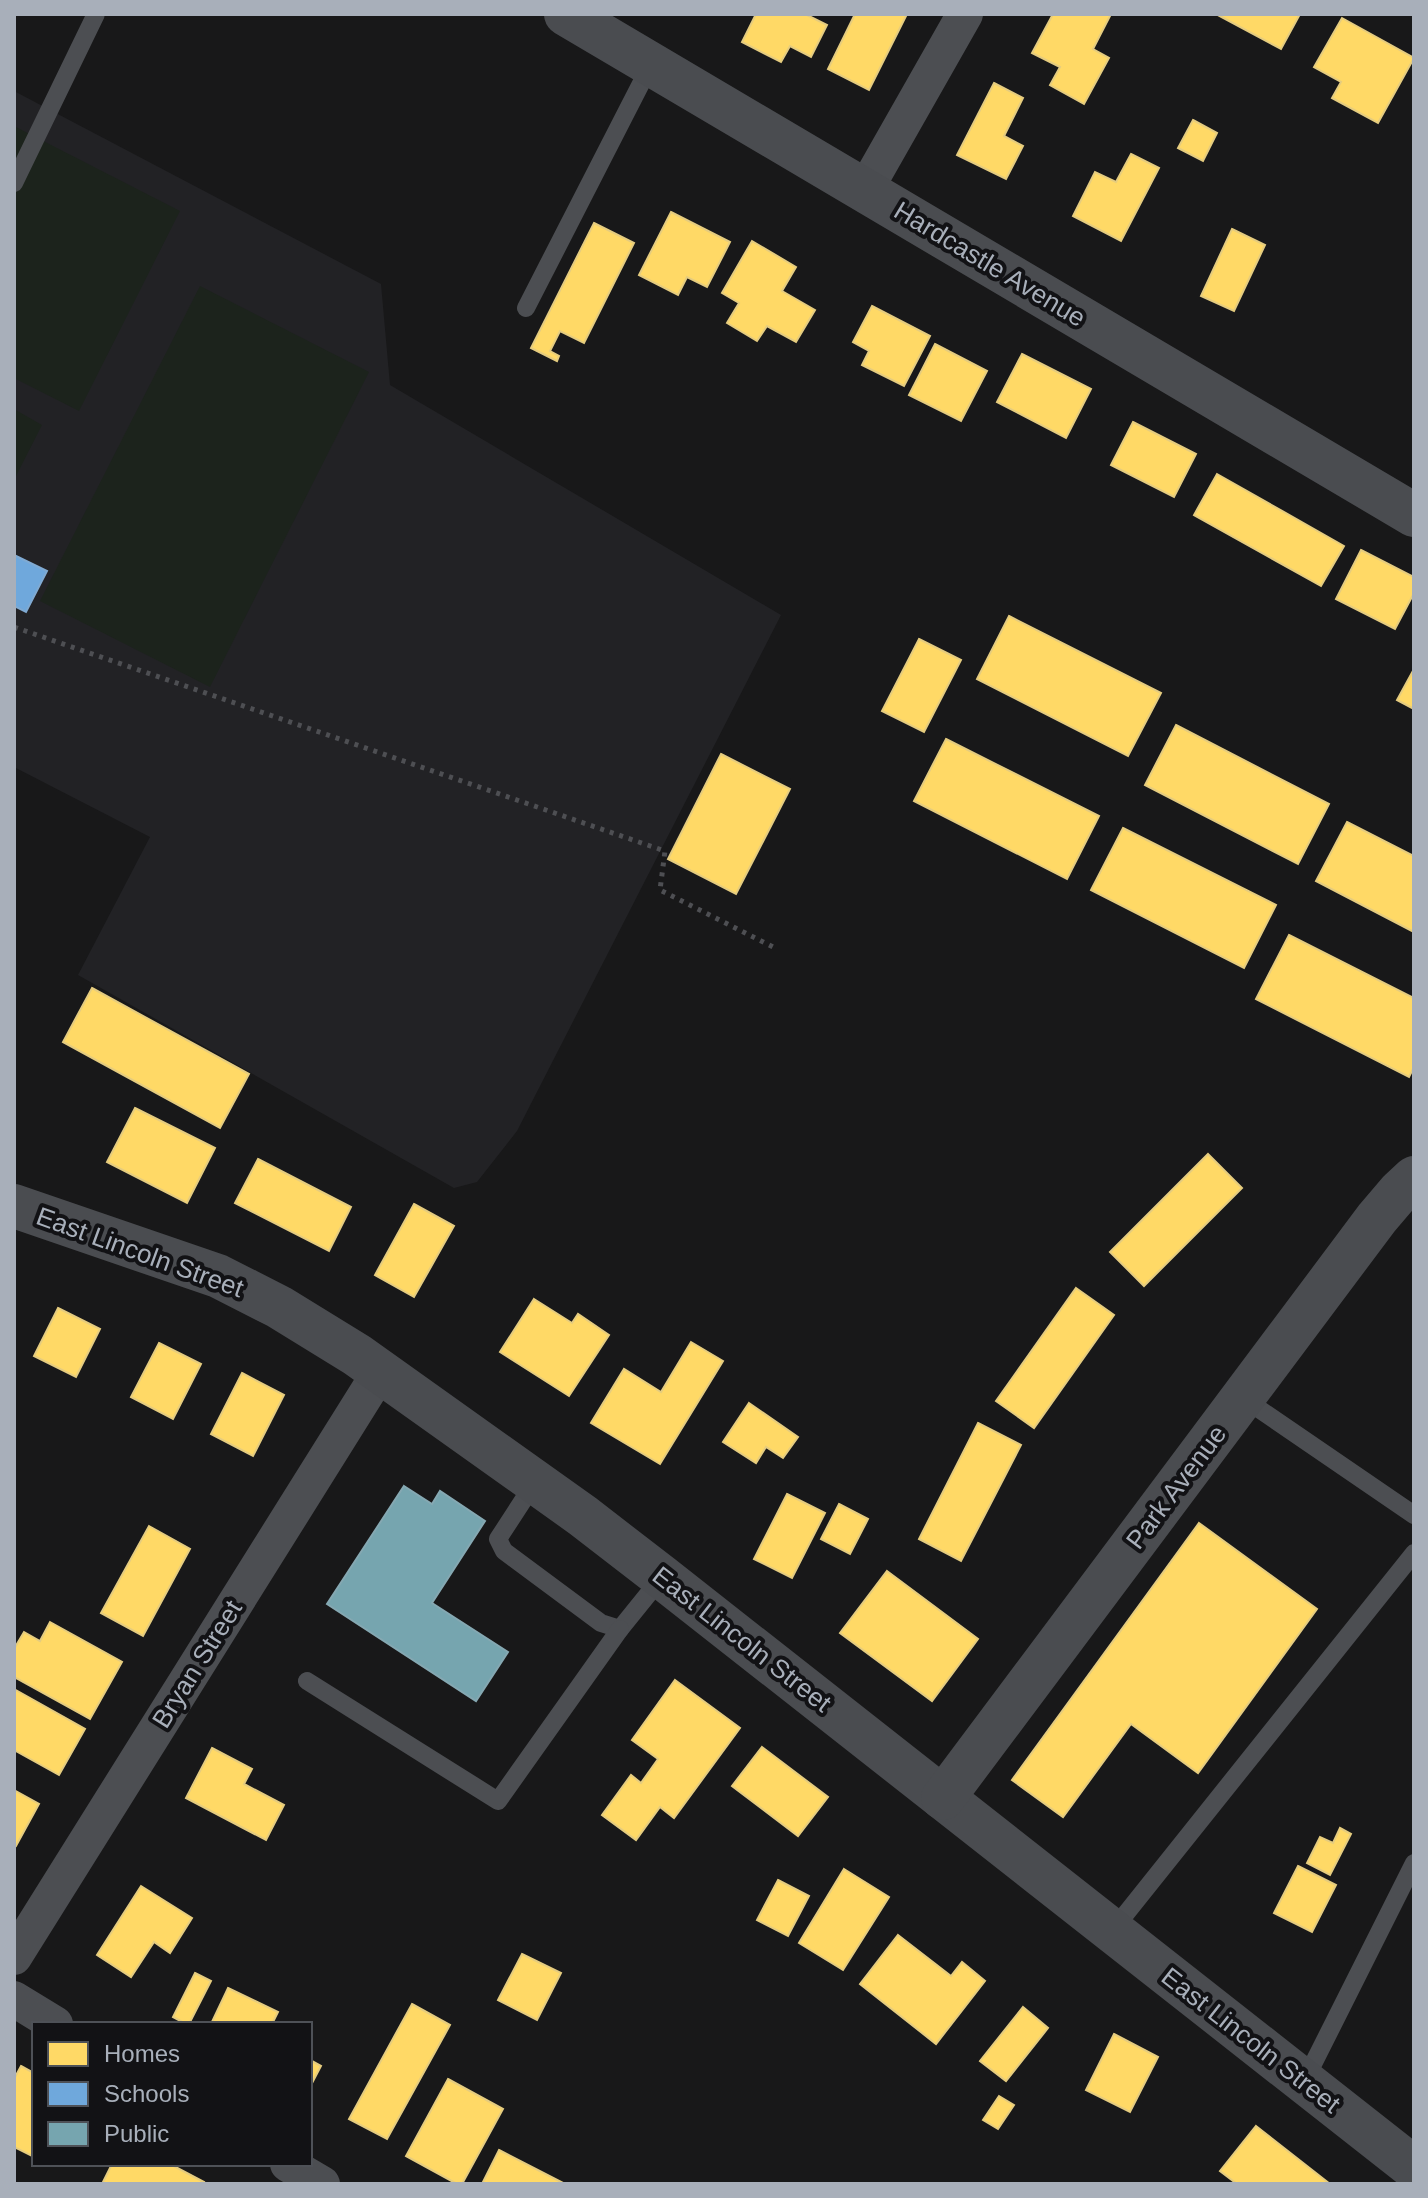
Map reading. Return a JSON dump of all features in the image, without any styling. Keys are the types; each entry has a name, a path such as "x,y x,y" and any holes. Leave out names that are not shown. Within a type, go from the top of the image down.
{"street":[{"name":"Hardcastle Avenue","path":"566,14 1414,515"},
{"path":"865,190 965,14"},
{"name":"Park Avenue","path":"943,1798 1377,1218 1414,1178"},
{"name":"East Lincoln Street","path":"14,1206 218,1276 279,1307 357,1355 535,1482 757,1650 1414,2168"},
{"name":"Bryan Street","path":"14,1957 380,1372"},
{"path":"14,1999 52,2022"},
{"path":"291,2166 322,2184"}],"lane":[{"path":"14,183 96,14"},
{"path":"526,308 651,64"},
{"path":"1243,1398 1414,1515"},
{"path":"535,1482 498,1539 504,1551 601,1623 620,1629"},
{"path":"1112,1931 1414,1553"},
{"path":"307,1681 498,1801 620,1629 662,1577"},
{"path":"1304,2082 1414,1863"}],"path":[{"path":"14,627 665,851 660,890 773,947"}],"shaded area":[{"path":"14,91 381,284 390,385 781,615 517,1131 477,1182 454,1188 78,975 150,837 14,767"},
{"path":"14,126 180,211 79,411 14,378"},
{"path":"200,286 369,372 210,687 40,601"},
{"path":"14,409 42,425 14,480"}],"building: Homes":[{"path":"756,14 805,14 827,25 811,57 790,46 781,62 742,42"},
{"path":"855,14 907,14 869,90 828,69"},
{"path":"1053,14 1111,14 1093,49 1109,58 1084,104 1050,85 1060,67 1032,53"},
{"path":"1216,14 1300,14 1281,49"},
{"path":"1342,18 1414,58 1378,123 1332,98 1341,82 1314,67"},
{"path":"994,83 1023,98 1004,136 1023,146 1006,179 957,155"},
{"path":"1193,120 1217,133 1203,161 1178,148"},
{"path":"1131,154 1159,168 1121,241 1073,216 1095,172 1116,182"},
{"path":"671,212 730,242 707,287 687,277 678,295 639,275"},
{"path":"594,223 634,243 584,343 560,331 550,351 559,356 557,361 531,348"},
{"path":"1232,229 1265,245 1234,311 1201,296"},
{"path":"752,241 796,267 782,291 815,310 796,342 767,326 757,341 727,323 739,303 722,293"},
{"path":"872,306 930,336 904,386 862,365 869,351 853,342"},
{"path":"935,344 987,371 961,421 909,395"},
{"path":"1022,354 1091,389 1066,438 997,402"},
{"path":"1133,422 1196,454 1174,497 1111,465"},
{"path":"1217,474 1344,546 1321,586 1194,515"},
{"path":"1361,550 1414,577 1414,593 1395,629 1336,599"},
{"path":"1009,616 1161,693 1128,756 977,679"},
{"path":"919,639 961,660 924,732 882,711"},
{"path":"1414,669 1414,709 1397,700"},
{"path":"1176,725 1329,804 1298,864 1145,785"},
{"path":"946,739 1099,816 1067,879 914,801"},
{"path":"721,754 790,789 736,894 668,859"},
{"path":"1347,822 1414,856 1414,932 1316,881"},
{"path":"1123,828 1276,905 1244,968 1091,890"},
{"path":"1289,935 1414,998 1414,1067 1409,1077 1256,999"},
{"path":"92,988 249,1074 220,1128 63,1042"},
{"path":"135,1108 215,1148 187,1203 107,1162"},
{"path":"1208,1154 1242,1188 1144,1286 1110,1252"},
{"path":"258,1159 351,1207 329,1251 235,1203"},
{"path":"414,1204 454,1226 414,1297 375,1275"},
{"path":"1076,1288 1114,1315 1034,1428 996,1401"},
{"path":"534,1299 572,1323 578,1314 609,1335 569,1396 500,1352"},
{"path":"58,1308 100,1329 76,1377 34,1356"},
{"path":"691,1342 723,1361 660,1464 591,1423 624,1369 661,1392"},
{"path":"159,1343 201,1364 173,1419 131,1397"},
{"path":"242,1373 284,1395 253,1456 211,1434"},
{"path":"749,1403 798,1437 783,1458 766,1447 756,1463 723,1442"},
{"path":"978,1423 1021,1445 961,1561 919,1539"},
{"path":"787,1494 825,1513 792,1578 754,1559"},
{"path":"839,1504 868,1519 850,1554 821,1539"},
{"path":"1199,1523 1317,1609 1198,1773 1131,1724 1063,1817 1012,1780"},
{"path":"149,1526 190,1549 143,1636 101,1613"},
{"path":"887,1571 978,1639 932,1701 840,1633"},
{"path":"50,1622 122,1662 90,1719 14,1677 14,1649 24,1632 40,1641"},
{"path":"675,1680 740,1728 674,1818 660,1807 636,1840 602,1815 631,1775 641,1783 658,1759 632,1740"},
{"path":"14,1689 85,1729 59,1775 14,1750"},
{"path":"762,1747 828,1797 798,1836 732,1786"},
{"path":"212,1748 252,1769 244,1784 284,1805 266,1840 186,1798"},
{"path":"14,1790 39,1804 16,1846 14,1845"},
{"path":"1340,1828 1351,1834 1330,1875 1307,1863 1320,1837 1333,1843"},
{"path":"1298,1866 1336,1885 1312,1932 1274,1913"},
{"path":"844,1869 889,1897 843,1970 799,1943"},
{"path":"778,1880 809,1896 788,1936 757,1920"},
{"path":"141,1886 192,1918 170,1953 154,1942 131,1977 97,1955"},
{"path":"898,1935 951,1976 962,1962 985,1981 936,2044 860,1984"},
{"path":"522,1954 561,1973 537,2020 498,2000"},
{"path":"195,1973 211,1981 190,2022 173,2017"},
{"path":"228,1988 278,2012 273,2022 212,2022"},
{"path":"412,2004 450,2025 387,2139 349,2119"},
{"path":"1023,2007 1048,2028 1006,2081 980,2061"},
{"path":"1114,2034 1158,2057 1130,2112 1086,2090"},
{"path":"312,2061 321,2066 312,2083"},
{"path":"21,2066 32,2072 32,2156 14,2147 14,2079"},
{"path":"448,2079 503,2109 462,2184 406,2156"},
{"path":"999,2096 1014,2105 998,2129 983,2120"},
{"path":"1256,2126 1330,2184 1237,2184 1220,2171"},
{"path":"499,2150 565,2184 482,2184"},
{"path":"111,2166 174,2166 204,2182 203,2184 102,2184"}],"building: Schools":[{"path":"14,555 47,571 26,612 14,606"}],"building: Public":[{"path":"404,1486 432,1504 440,1491 485,1521 432,1603 508,1652 476,1701 327,1604"}]}
